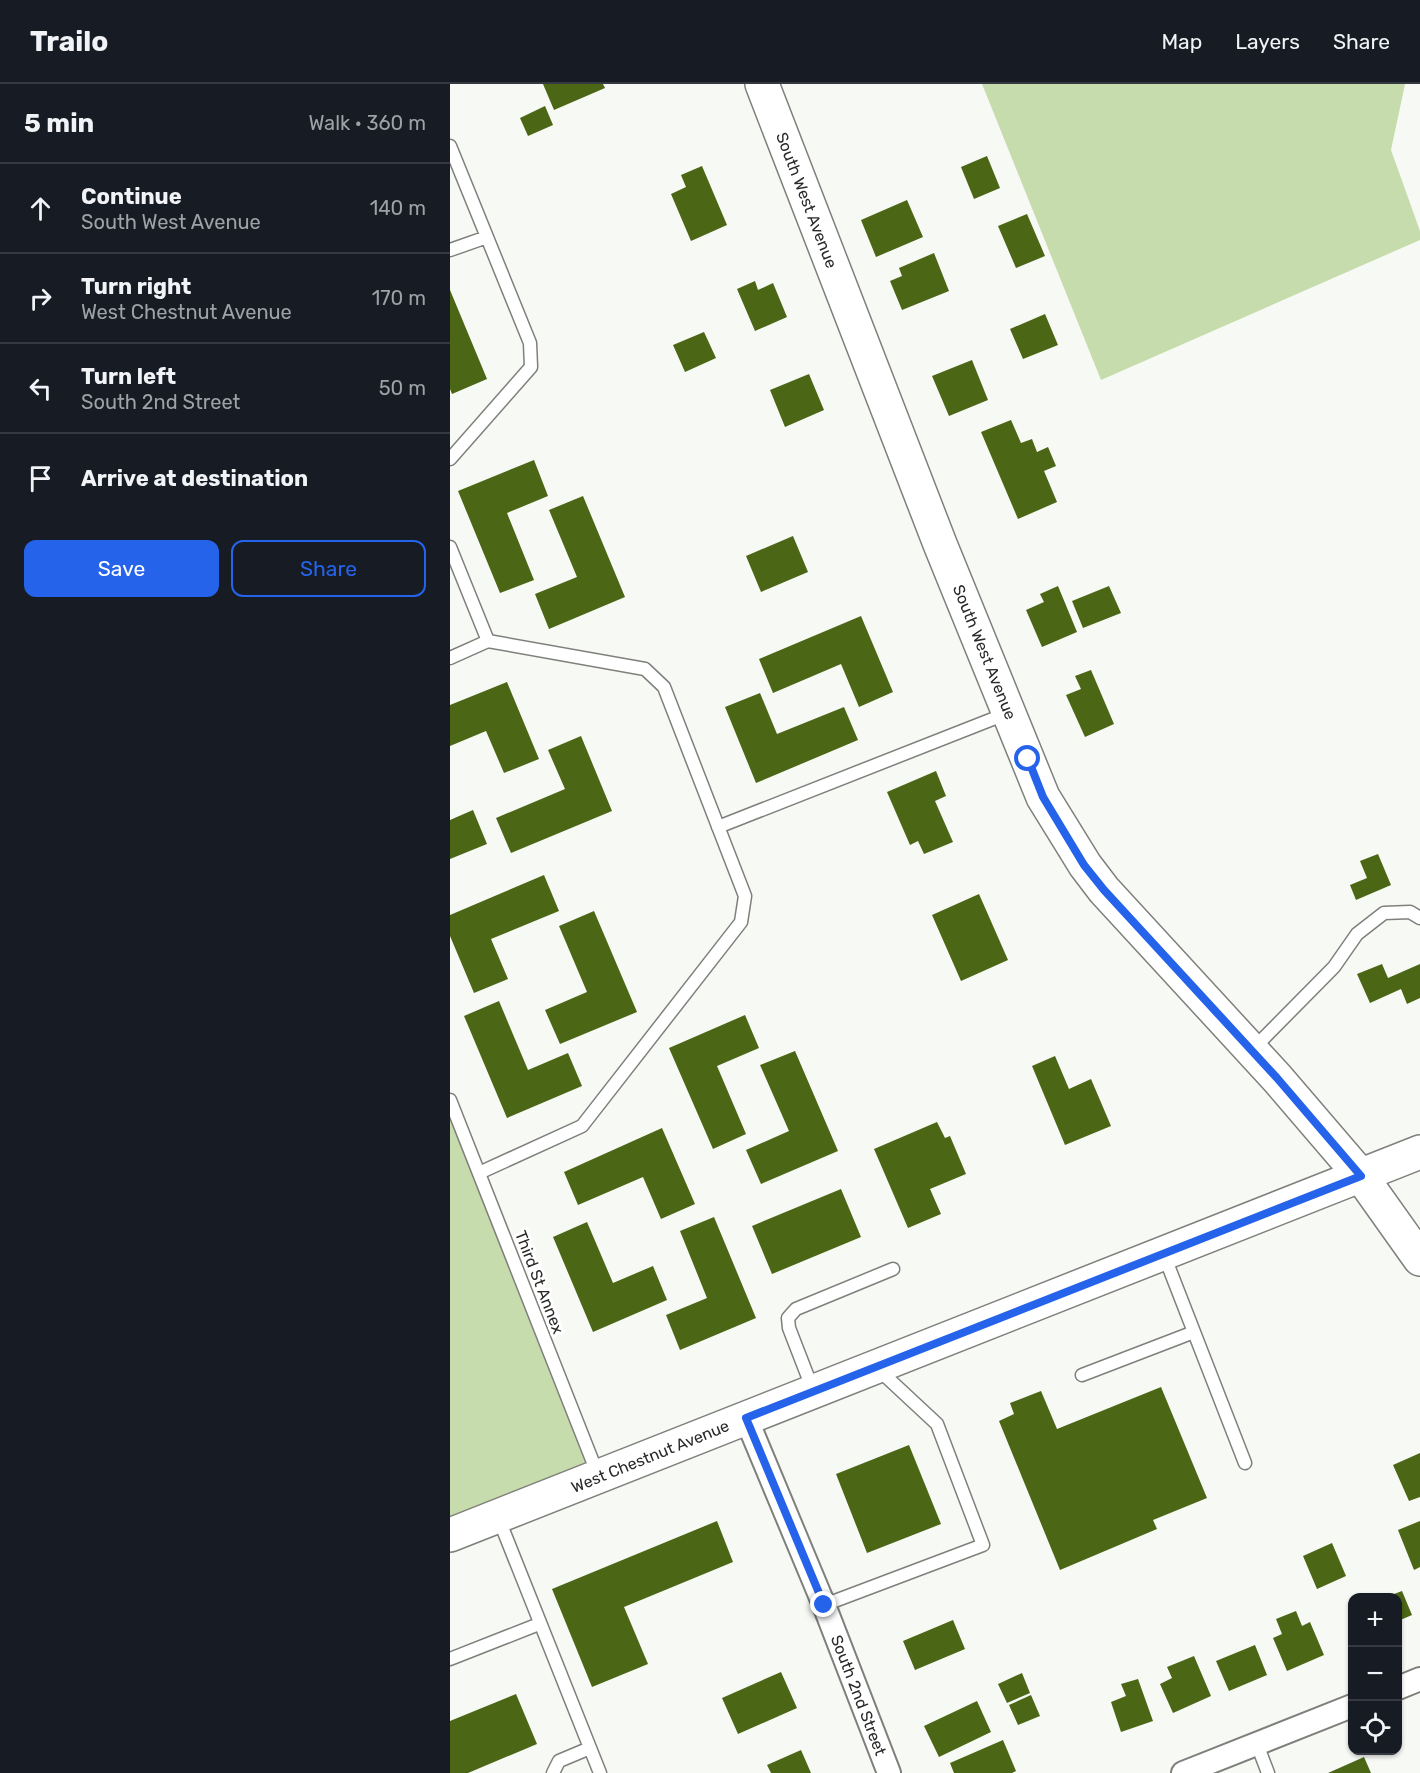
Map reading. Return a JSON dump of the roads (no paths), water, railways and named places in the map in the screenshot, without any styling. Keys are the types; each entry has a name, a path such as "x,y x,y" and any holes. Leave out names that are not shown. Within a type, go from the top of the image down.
{"street":[{"name":"South West Avenue","path":"762,84 940,544 1043,797 1084,865 1104,890 1252,1050 1361,1176 1420,1259"},
{"name":"West Chestnut Avenue","path":"450,1535 1420,1152"},
{"name":"South 2nd Street","path":"746,1418 824,1605 889,1773"},
{"path":"1402,1686 1420,1679"},
{"path":"1183,1773 1348,1708"}],"lane":[{"path":"450,146 530,343 531,367 450,459"},
{"path":"450,250 487,237"},
{"path":"450,547 488,641"},
{"path":"450,658 488,641 645,669 664,687 745,896 741,922 582,1126 479,1173"},
{"path":"718,827 1009,712"},
{"path":"1252,1050 1334,967 1357,934 1384,913 1410,912 1420,918"},
{"name":"Third St Annex","path":"450,1100 598,1477"},
{"path":"1164,1254 1245,1463"},
{"path":"814,1392 789,1328 788,1318 796,1309 893,1269"},
{"path":"1082,1375 1194,1332"},
{"path":"824,1605 983,1545 937,1424 876,1367"},
{"path":"498,1516 600,1773"},
{"path":"450,1659 539,1624"},
{"path":"1257,1744 1268,1773"},
{"path":"553,1773 559,1761 590,1748"}]}
